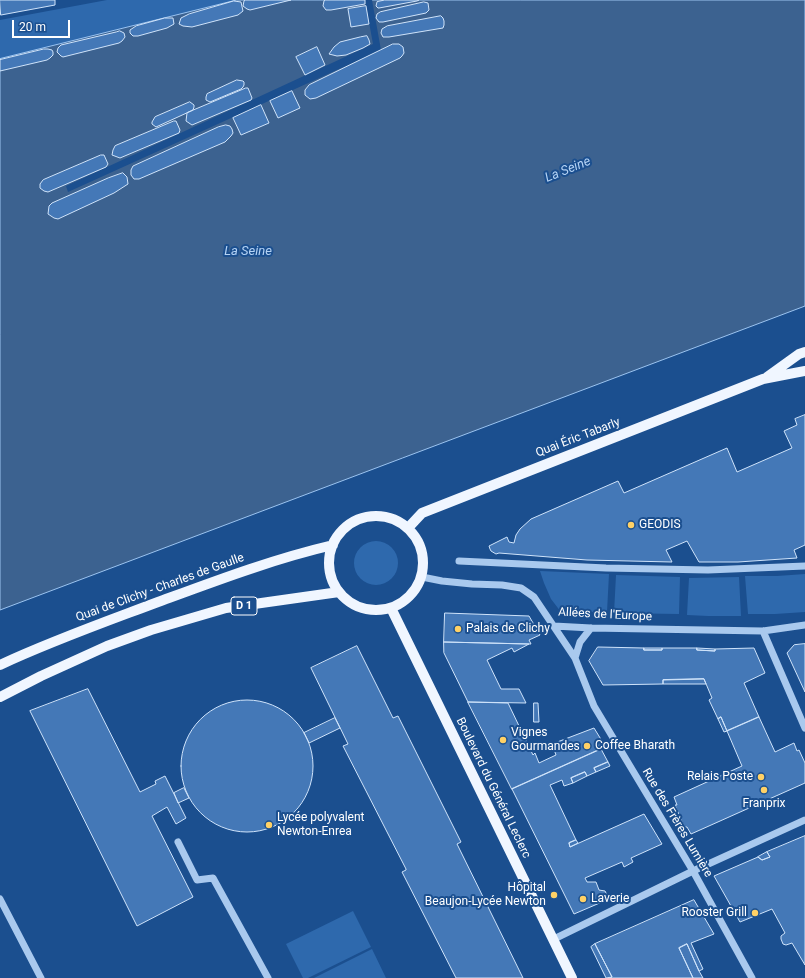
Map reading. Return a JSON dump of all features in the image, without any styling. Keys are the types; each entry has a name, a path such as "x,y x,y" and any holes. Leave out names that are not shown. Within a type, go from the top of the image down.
{"main road":[{"name":"Quai Éric Tabarly","path":"763,379 799,354 805,352"},
{"name":"Quai Éric Tabarly","path":"408,528 422,513 763,379 805,372"},
{"path":"366,517 388,518 408,528 416,537 424,560 422,577 415,591 404,601 391,608 372,610 353,605 339,592 331,577 329,561 333,545 346,527 366,517"},
{"name":"Quai de Clichy - Charles de Gaulle","path":"0,665 94,626 265,563 333,545"},
{"name":"D 1","path":"0,697 41,676 107,646 151,630 226,608 339,592"},
{"name":"Boulevard du Général Leclerc","path":"391,608 572,978"}],"street":[{"path":"459,561 606,568 700,570 805,566"},
{"name":"Allées de l'Europe","path":"422,577 442,581 502,585 521,588 534,597 554,626 763,631 805,625"},
{"name":"Rue des Frères Lumière","path":"554,626 575,658 594,706 693,871 752,978"},
{"path":"575,658 580,642 591,628"},
{"path":"763,631 805,728"},
{"path":"554,939 693,871 805,820"},
{"path":"178,842 197,880 214,878 268,978"},
{"path":"0,899 41,978"}],"shaded area":[{"path":"107,0 237,0 0,59 0,20"},
{"path":"372,541 380,541 392,547 398,559 398,567 392,579 380,585 372,585 360,579 354,567 354,559 360,547"},
{"path":"540,571 609,574 607,612 561,612 551,599"},
{"path":"805,574 805,612 748,614 745,576"},
{"path":"616,575 680,577 679,614 614,613"},
{"path":"739,577 741,616 687,615 689,578"},
{"path":"353,911 371,947 308,978 303,978 286,944"},
{"path":"372,949 386,978 314,978"}],"water":[{"name":"La Seine","path":"237,0 805,0 805,306 0,610 0,59"}],"pier":[{"path":"365,0 372,0 381,50 68,192 66,186 373,44"}],"building":[{"path":"0,0 55,0 55,5 1,15"},
{"path":"291,0 250,10 243,6 244,1"},
{"path":"365,0 365,4 326,10 323,6 324,1"},
{"path":"385,0 419,0 379,8 376,6 377,2"},
{"path":"234,1 241,2 243,11 238,15 192,27 179,24 181,18 189,14"},
{"path":"424,2 428,3 429,10 426,13 383,22 379,22 376,18 377,14 380,12"},
{"path":"366,6 369,24 351,27 348,9"},
{"path":"441,16 444,21 443,28 389,37 383,37 381,33 382,29 387,26"},
{"path":"165,18 173,18 174,24 167,28 138,36 133,36 130,33 130,30 136,26"},
{"path":"120,31 124,33 125,37 119,43 63,57 57,52 61,45"},
{"path":"367,36 370,44 363,48 346,55 337,56 329,54 340,42"},
{"path":"393,44 399,44 403,47 404,53 400,58 316,98 310,99 305,95 305,90 309,85"},
{"path":"317,47 325,65 305,75 296,57"},
{"path":"44,49 52,50 53,52 53,55 47,60 0,71 0,60"},
{"path":"237,80 244,82 241,89 210,102 206,100 207,94"},
{"path":"248,88 252,98 251,100 192,125 186,121 187,113"},
{"path":"292,91 300,108 278,118 270,101"},
{"path":"190,102 194,105 193,110 156,127 152,124 155,117"},
{"path":"261,105 269,123 241,135 233,118"},
{"path":"176,121 180,130 179,133 120,158 112,155 115,146"},
{"path":"226,125 230,126 233,133 225,142 139,179 134,179 131,175 133,166 218,127"},
{"path":"104,155 108,164 106,167 48,192 40,188 40,184 43,180"},
{"path":"123,173 127,177 128,184 114,193 58,219 48,214 49,206 52,203 108,178"},
{"path":"805,415 805,545 794,550 797,558 738,562 699,562 687,541 666,550 672,562 587,560 496,554 490,549 489,546 507,537 509,542 514,543 516,535 520,529 531,519 618,481 624,493 727,448 737,472 792,448 784,431 797,425 795,419"},
{"path":"445,613 529,616 540,635 529,640 531,644 444,642"},
{"path":"444,642 529,644 514,652 512,648 487,660 501,689 519,689 526,703 468,702 444,653"},
{"path":"805,644 805,692 787,653 794,645"},
{"path":"357,646 393,718 398,716 461,842 457,844 523,978 456,978 402,872 406,869 343,746 348,744 311,668"},
{"path":"598,647 644,648 644,650 662,650 662,648 697,648 697,650 715,651 715,649 754,648 765,673 744,683 759,717 727,731 721,717 718,719 709,700 712,698 704,679 663,680 663,684 603,685 589,661"},
{"path":"644,648 662,648 662,650 644,650"},
{"path":"697,648 715,649 715,651 697,650"},
{"path":"704,679 706,684 663,684 663,680"},
{"path":"88,689 140,792 156,784 155,781 165,776 186,818 176,824 167,807 152,816 193,897 137,926 30,711"},
{"path":"253,700 272,705 284,711 294,719 302,729 308,741 312,753 312,779 308,791 302,803 294,813 284,821 272,827 260,831 241,832 222,827 210,821 200,813 192,803 186,791 182,779 181,760 186,741 192,729 200,719 210,711 222,705 234,701"},
{"path":"468,702 508,703 533,755 535,753 539,763 556,755 552,744 594,728 602,741 597,743 601,749 512,789"},
{"path":"534,703 538,703 539,722 534,722"},
{"path":"721,717 727,731 724,732 718,719"},
{"path":"759,717 775,752 794,743 797,751 799,750 805,763 805,783 691,834 682,822 675,805 677,805 674,797 742,766 727,731"},
{"path":"335,718 340,728 309,743 304,733"},
{"path":"602,741 605,747 601,749 597,743"},
{"path":"601,749 608,762 594,768 596,772 587,776 585,772 571,778 573,783 564,786 562,780 550,785 576,840 569,843 570,847 644,814 662,844 631,858 633,862 624,867 622,862 585,878 587,882 596,882 599,890 605,891 609,899 574,914 512,789"},
{"path":"608,762 610,766 596,772 594,768"},
{"path":"585,772 587,776 573,783 571,778"},
{"path":"184,788 189,798 178,803 174,793"},
{"path":"805,836 805,965 792,943 786,945 783,944 781,936 785,933 772,909 740,922 714,876 758,857 762,860 770,857 767,852"},
{"path":"576,840 578,843 570,847 569,843"},
{"path":"767,852 770,857 762,860 758,857"},
{"path":"694,900 714,934 691,943 703,969 699,971 687,944 679,948 693,978 610,978 612,977 595,944"},
{"path":"595,944 612,977 606,978 591,947"},
{"path":"687,944 703,978 693,978 679,948"}],"place":[{"name":"GEODIS","path":"631,525"},
{"name":"Palais de Clichy","path":"458,629"},
{"name":"Vignes Gourmandes","path":"503,740"},
{"name":"Coffee Bharath","path":"587,746"},
{"name":"Relais Poste","path":"761,777"},
{"name":"Franprix","path":"764,790"},
{"name":"Lycée polyvalent Newton-Enrea","path":"269,825"},
{"name":"Hôpital Beaujon-Lycée Newton","path":"554,895"},
{"name":"Laverie","path":"583,899"},
{"name":"Rooster Grill","path":"755,913"}]}
